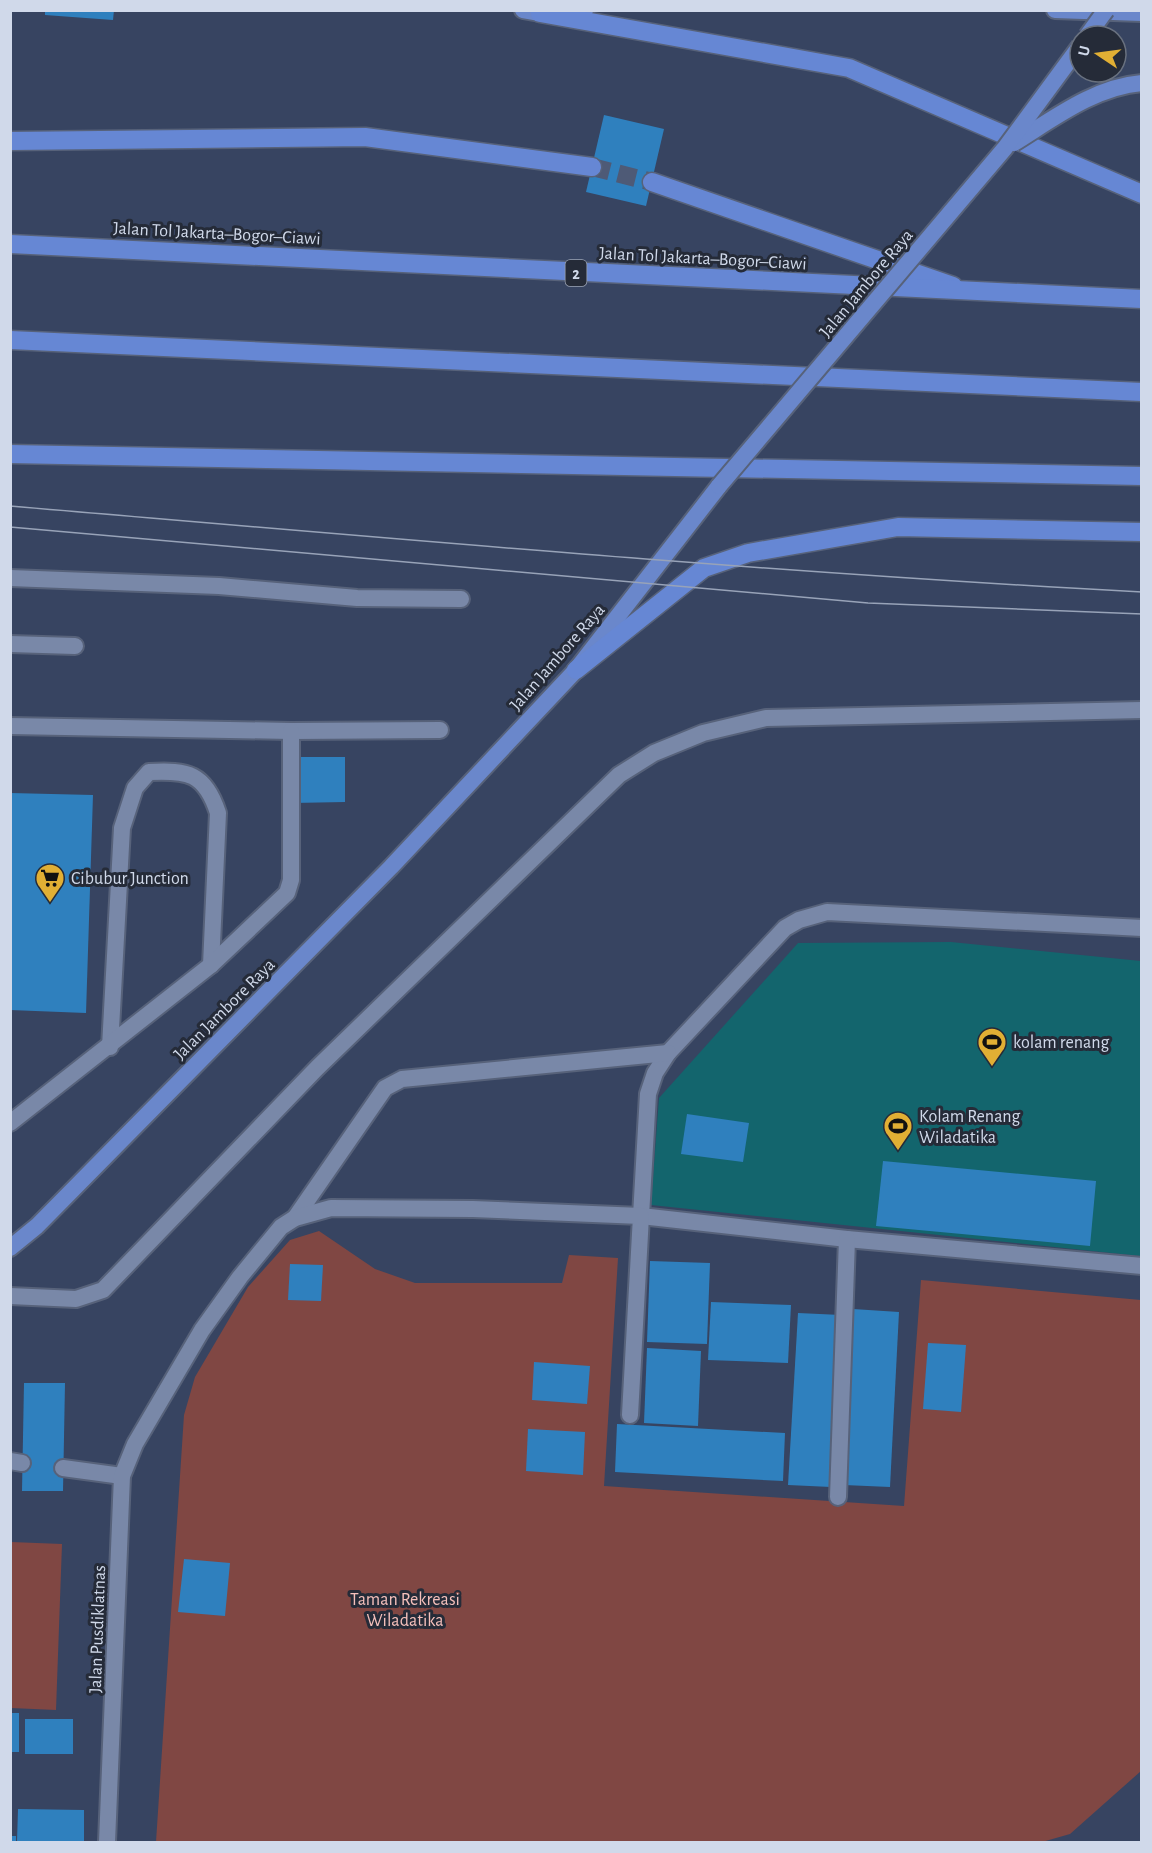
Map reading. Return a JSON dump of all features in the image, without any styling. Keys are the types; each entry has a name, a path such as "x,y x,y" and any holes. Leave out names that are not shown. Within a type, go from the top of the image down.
{"highway":[{"path":"531,12 585,10"},
{"path":"1055,10 1142,13"},
{"path":"1096,24 1106,10"},
{"path":"531,12 849,68 1142,194"},
{"name":"Jalan Jambore Raya","path":"10,1248 37,1226 391,867 576,670 719,486 1005,148 1068,62"},
{"path":"1005,148 1082,102 1124,84 1142,83"},
{"path":"10,141 365,137 592,167"},
{"path":"652,182 974,293"},
{"name":"Jalan Tol Jakarta–Bogor–Ciawi","path":"10,244 974,293 1142,299"},
{"path":"10,340 1142,392"},
{"path":"10,454 1142,476"},
{"path":"576,670 704,568 769,549 898,527 1142,532"}],"street":[{"path":"10,578 219,586 357,598 461,599"},
{"path":"10,644 75,646"},
{"path":"10,1296 76,1299 103,1290 326,1060 619,775 654,753 703,734 766,717 1142,710"},
{"path":"10,726 291,731 440,730"},
{"path":"10,1123 110,1047 211,965 287,893 291,880 291,731"},
{"path":"110,1047 122,828 135,788 149,772 178,770 200,778 212,794 218,813 211,965"},
{"path":"630,1415 648,1094 655,1073 668,1053 785,928 799,920 827,912 1142,928"},
{"path":"295,1218 385,1088 402,1079 668,1053"},
{"path":"10,1106 32,1107"},
{"path":"295,1218 331,1208 473,1209 641,1216 847,1239 1142,1266"},
{"name":"Jalan Pusdiklatnas","path":"107,1842 122,1476 135,1444 202,1330 240,1277 281,1227 295,1218"},
{"path":"838,1497 847,1239"},
{"path":"63,1468 122,1476"}],"green space":[{"name":"Taman Rekreasi Wiladatika","path":"319,1231 375,1269 415,1283 562,1283 569,1255 618,1258 604,1486 904,1506 921,1280 1141,1300 1141,1771 1070,1834 1042,1842 156,1842 184,1415 195,1377 248,1287 290,1240"},
{"path":"11,1542 62,1544 56,1710 11,1708"}],"shaded area":[{"name":"Kolam Renang Wiladatika","path":"951,942 1141,961 1140,1256 651,1205 659,1098 798,943"}],"building":[{"path":"45,10 114,10 113,20 45,15"},
{"path":"604,115 664,129 646,206 586,192"},
{"path":"292,757 345,757 345,802 292,803"},
{"name":"Cibubur Junction","path":"10,793 93,795 86,1013 10,1010"},
{"path":"687,1114 749,1123 743,1162 681,1154"},
{"path":"883,1161 1096,1181 1090,1246 876,1226"},
{"path":"650,1261 710,1263 707,1344 647,1342"},
{"path":"290,1264 323,1265 321,1301 288,1300"},
{"path":"711,1302 791,1305 788,1363 708,1360"},
{"path":"853,1309 899,1312 890,1487 844,1485"},
{"path":"798,1313 841,1315 831,1487 788,1485"},
{"path":"928,1343 966,1345 961,1412 923,1409"},
{"path":"647,1348 701,1351 698,1426 644,1423"},
{"path":"534,1362 590,1366 587,1404 532,1400"},
{"path":"24,1383 65,1383 63,1491 22,1491"},
{"path":"617,1424 785,1433 783,1481 615,1472"},
{"path":"528,1429 585,1432 583,1475 526,1471"},
{"path":"184,1559 230,1563 225,1616 178,1612"},
{"path":"10,1713 19,1713 19,1752 10,1752"},
{"path":"25,1719 73,1719 73,1754 25,1754"},
{"path":"18,1809 84,1810 84,1842 17,1842"},
{"path":"10,1836 16,1836 16,1842 10,1842"}],"tunnel":[{"path":"592,167 652,182"}],"tram line":[{"path":"10,506 859,575 1142,592"},
{"path":"10,527 868,603 1142,614"}],"place":[{"name":"Cibubur Junction","path":"50,904"},
{"name":"kolam renang","path":"992,1068"},
{"name":"Kolam Renang Wiladatika","path":"898,1152"}]}
